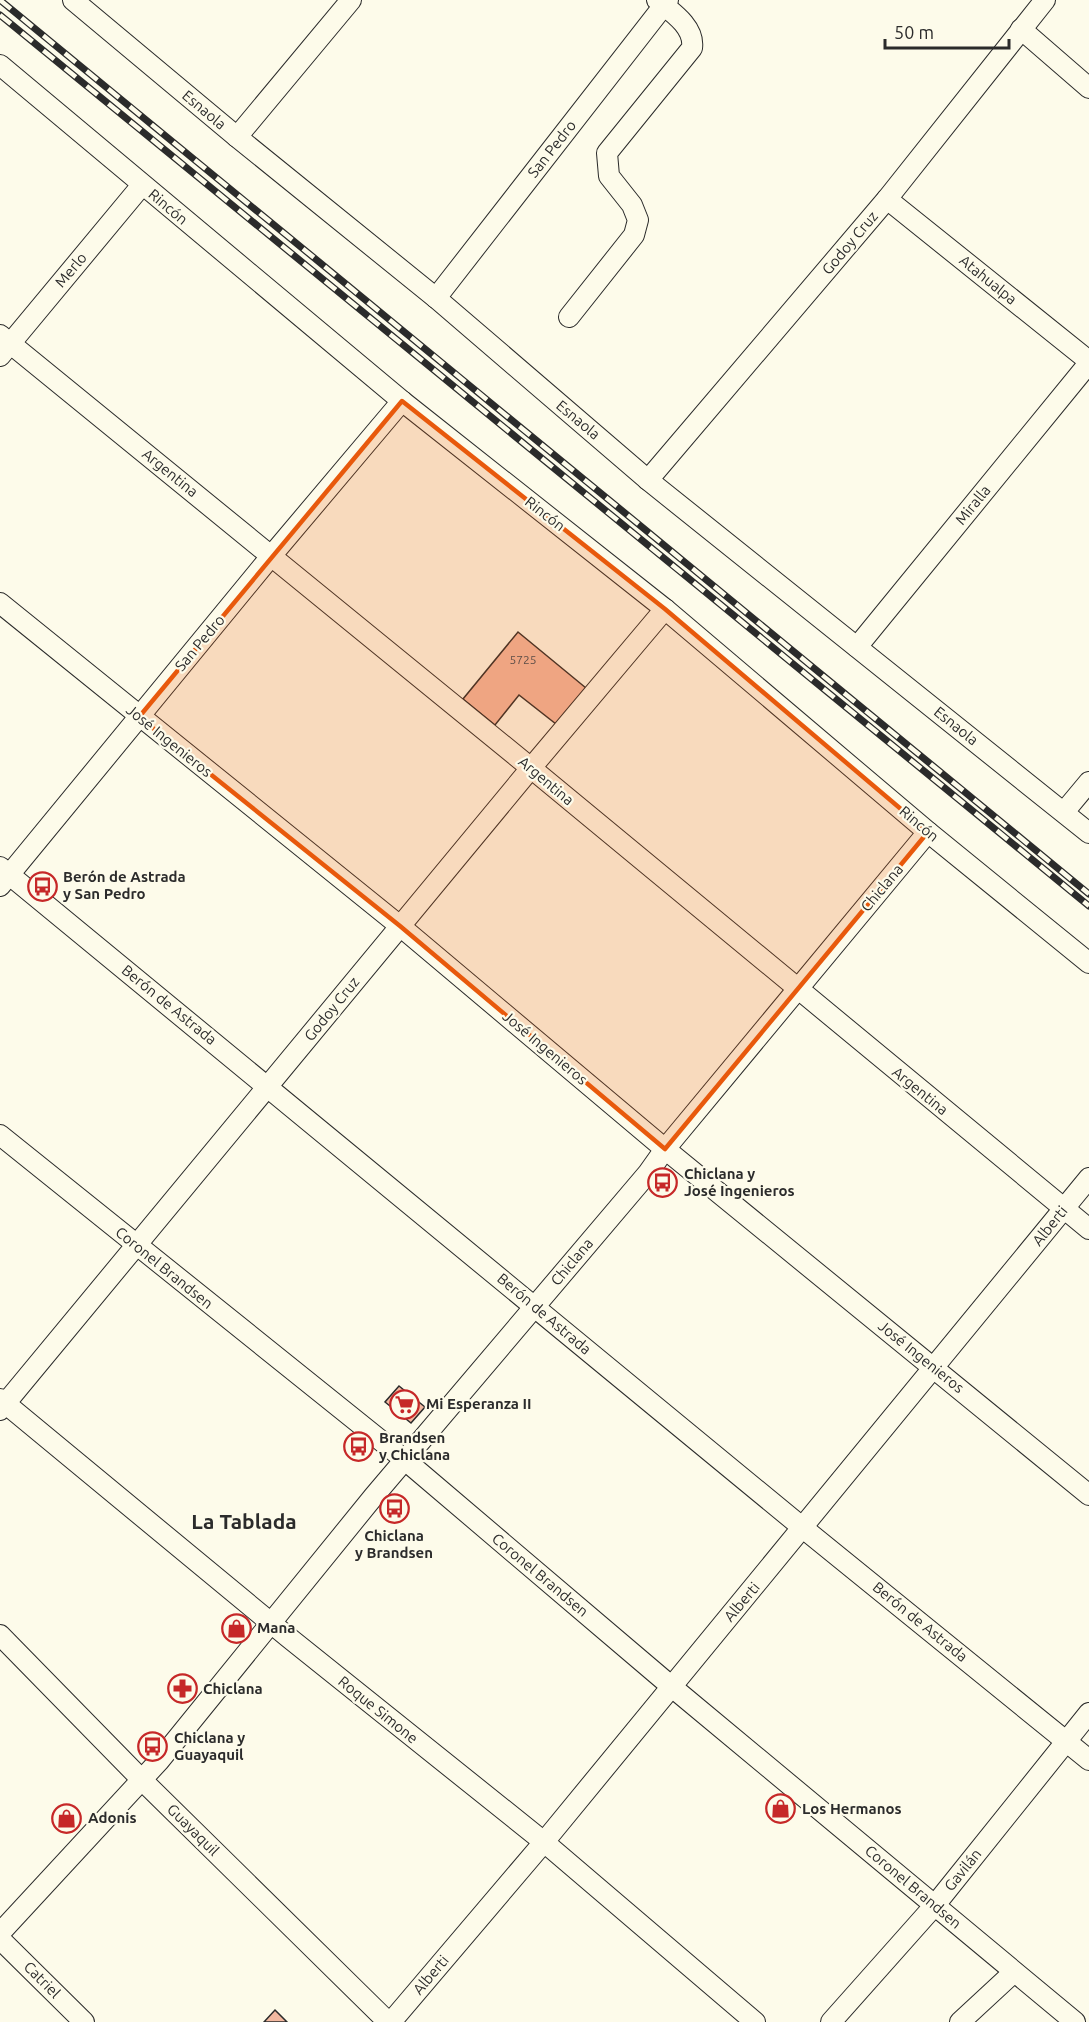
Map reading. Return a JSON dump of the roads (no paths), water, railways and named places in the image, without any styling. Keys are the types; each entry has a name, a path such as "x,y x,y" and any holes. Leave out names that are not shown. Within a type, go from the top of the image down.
{"street":[{"name":"Esnaola","path":"73,0 237,137 436,298 648,480 1089,833"},
{"path":"237,137 351,0"},
{"name":"Godoy Cruz","path":"648,480 887,199 1045,0"},
{"path":"569,317 634,235 638,220 632,205 609,176 607,153 692,48 693,41 689,29 663,2"},
{"name":"San Pedro","path":"436,298 663,2"},
{"path":"1021,29 1089,88"},
{"name":"Rincón","path":"0,65 402,401 665,609 928,832 1089,963"},
{"name":"Merlo","path":"3,345 142,185"},
{"name":"Atahualpa","path":"887,199 1089,362"},
{"name":"Argentina","path":"3,345 272,555 1089,1229"},
{"name":"Miralla","path":"857,647 1089,362"},
{"name":"San Pedro","path":"3,876 139,717 402,401"},
{"name":"José Ingenieros","path":"0,603 400,926 665,1149 1089,1495"},
{"name":"Godoy Cruz","path":"2,1404 137,1246 665,609"},
{"path":"1064,812 1089,782"},
{"name":"Chiclana","path":"0,1933 142,1780 405,1460 648,1173 665,1149 928,832"},
{"name":"Berón de Astrada","path":"3,876 269,1087 803,1528 1089,1760"},
{"name":"Coronel Brandsen","path":"0,1136 405,1460 672,1687 1075,2022"},
{"name":"Alberti","path":"389,2022 544,1842 1089,1178"},
{"name":"Roque Simone","path":"2,1404 544,1842 755,2022"},
{"name":"Guayaquil","path":"0,1635 142,1780 389,2022"},
{"name":"Gavilán","path":"831,2022 935,1905 1089,1713"},
{"name":"Catriel","path":"0,1939 84,2022"},
{"path":"960,2022 1014,1972"}],"railway":[{"path":"0,0 1089,894"},
{"path":"0,15 1089,906"}],"place":[{"name":"Berón de Astrada y San Pedro","path":"42,886"},
{"name":"Chiclana y José Ingenieros","path":"663,1183"},
{"name":"Mi Esperanza II","path":"405,1404"},
{"name":"Brandsen y Chiclana","path":"358,1447"},
{"name":"Chiclana y Brandsen","path":"394,1509"},
{"name":"Mana","path":"236,1628"},
{"name":"Chiclana","path":"182,1689"},
{"name":"Chiclana y Guayaquil","path":"153,1747"},
{"name":"Los Hermanos","path":"781,1809"},
{"name":"Adonis","path":"67,1818"}],"district":[{"name":"La Tablada","path":"244,1522"}]}
